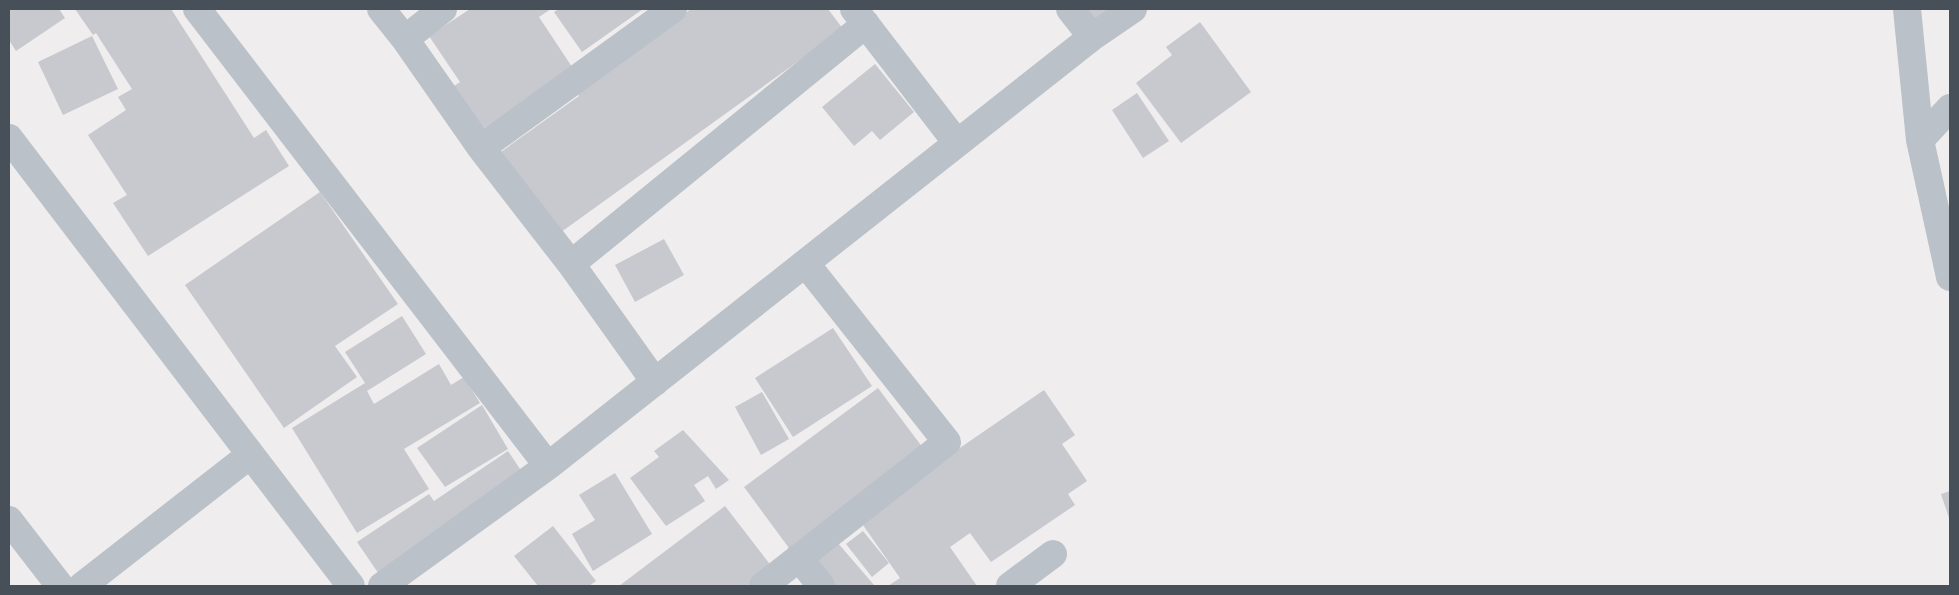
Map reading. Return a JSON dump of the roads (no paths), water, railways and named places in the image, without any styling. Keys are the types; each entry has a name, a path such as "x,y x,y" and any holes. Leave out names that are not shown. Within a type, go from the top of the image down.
{"street":[{"path":"381,9 405,39 481,148 571,264 655,382"},
{"path":"405,39 443,9"},
{"path":"481,148 673,9"},
{"path":"1070,9 1092,37"},
{"path":"382,586 548,466 1092,37 1133,9"},
{"path":"1907,9 1920,140 1950,277"},
{"path":"201,10 548,466"},
{"path":"571,264 860,16 957,143"},
{"path":"1920,140 1950,108"},
{"path":"9,138 350,586"},
{"path":"763,586 947,442 806,264"},
{"path":"82,586 250,455"},
{"path":"9,520 60,586"},
{"path":"1010,586 1054,554"},
{"path":"799,557 821,586"}]}
